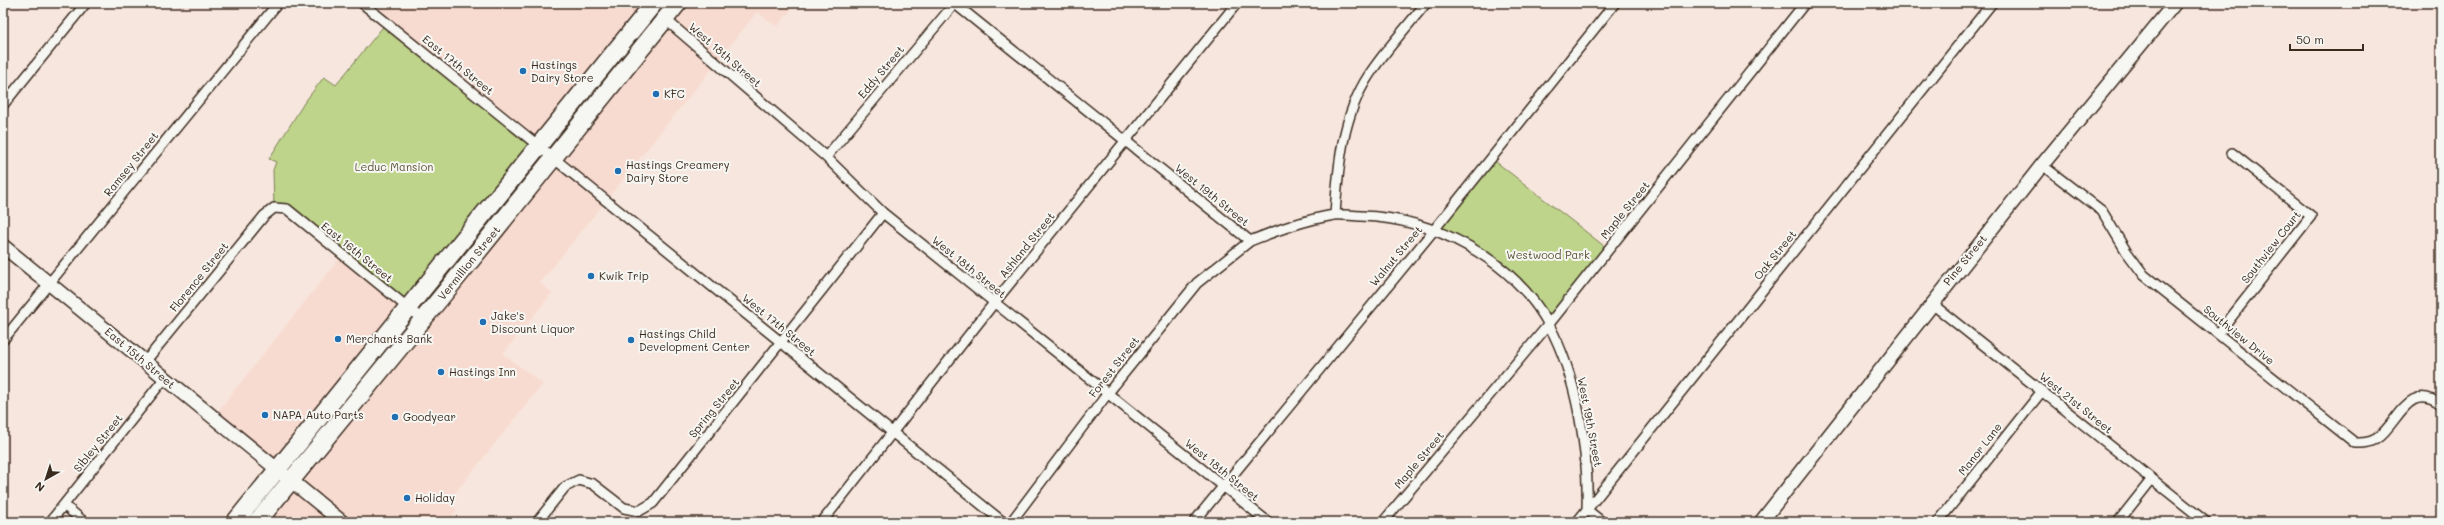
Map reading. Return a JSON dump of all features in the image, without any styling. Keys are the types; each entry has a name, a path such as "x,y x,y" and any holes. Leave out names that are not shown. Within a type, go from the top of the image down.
{"highway":[{"name":"Vermillion Street","path":"235,522 655,3"},
{"name":"Vermillion Street","path":"257,522 423,320 678,3"}],"street":[{"path":"3,105 86,3"},
{"name":"Ramsey Street","path":"3,340 278,3"},
{"name":"East 17th Street","path":"362,3 540,146"},
{"path":"655,3 665,20"},
{"name":"West 19th Street","path":"954,3 1250,241 1291,224 1335,215 1385,217 1434,230 1474,250 1499,268 1536,306 1548,324 1572,383 1588,479 1587,510"},
{"name":"Eddy Street","path":"826,157 954,3"},
{"name":"Ashland Street","path":"822,522 894,433 994,303 1238,3"},
{"path":"1335,215 1338,170 1346,126 1369,75 1426,3"},
{"name":"Walnut Street","path":"1194,522 1222,485 1434,230 1615,3"},
{"name":"Maple Street","path":"1383,522 1548,324 1805,3"},
{"name":"Oak Street","path":"1577,522 1992,3"},
{"name":"Pine Street","path":"1761,522 1931,303 2175,3"},
{"name":"West 18th Street","path":"665,20 826,157 883,213 1268,522"},
{"name":"West 17th Street","path":"540,146 1004,522"},
{"name":"Southview Court","path":"2218,334 2311,216 2232,153"},
{"name":"Southview Drive","path":"2042,165 2102,211 2126,251 2144,275 2355,443 2366,444 2377,438 2410,401 2422,398 2441,405"},
{"name":"East 16th Street","path":"274,208 287,209 423,320"},
{"name":"Florence Street","path":"145,362 264,216 274,208"},
{"name":"Spring Street","path":"537,522 565,487 579,480 593,484 624,508 639,511 652,503 782,342 883,213"},
{"name":"Forest Street","path":"1011,522 1108,393 1197,283 1250,241"},
{"name":"East 15th Street","path":"3,246 164,379 278,469 342,522"},
{"name":"West 21st Street","path":"1931,303 2206,522"},
{"name":"Sibley Street","path":"50,522 164,379"},
{"name":"Manor Lane","path":"1938,522 2042,391"},
{"path":"2118,522 2152,479"},
{"path":"64,505 84,522"},
{"path":"1587,510 1602,522"}],"shaded area":[{"path":"382,3 654,3 540,146 374,13"},
{"path":"678,3 797,3 777,27 757,12 540,283 552,293 503,354 543,384 448,502 457,510 447,522 235,522 278,469 213,417 342,255 423,319"}],"green space":[{"name":"Leduc Mansion","path":"386,23 540,146 408,308 287,209 274,208 273,170 276,162 269,159 304,103 324,77 336,85"},
{"name":"Westwood Park","path":"1491,158 1608,249 1549,324 1499,268 1434,230"}],"place":[{"name":"Hastings Dairy Store","path":"523,71"},
{"name":"KFC","path":"656,94"},
{"name":"Hastings Creamery Dairy Store","path":"618,171"},
{"name":"Kwik Trip","path":"591,276"},
{"name":"Jake's Discount Liquor","path":"483,322"},
{"name":"Merchants Bank","path":"338,339"},
{"name":"Hastings Child Development Center","path":"631,340"},
{"name":"Hastings Inn","path":"441,372"},
{"name":"NAPA Auto Parts","path":"265,415"},
{"name":"Goodyear","path":"395,417"},
{"name":"Holiday","path":"407,498"}]}
